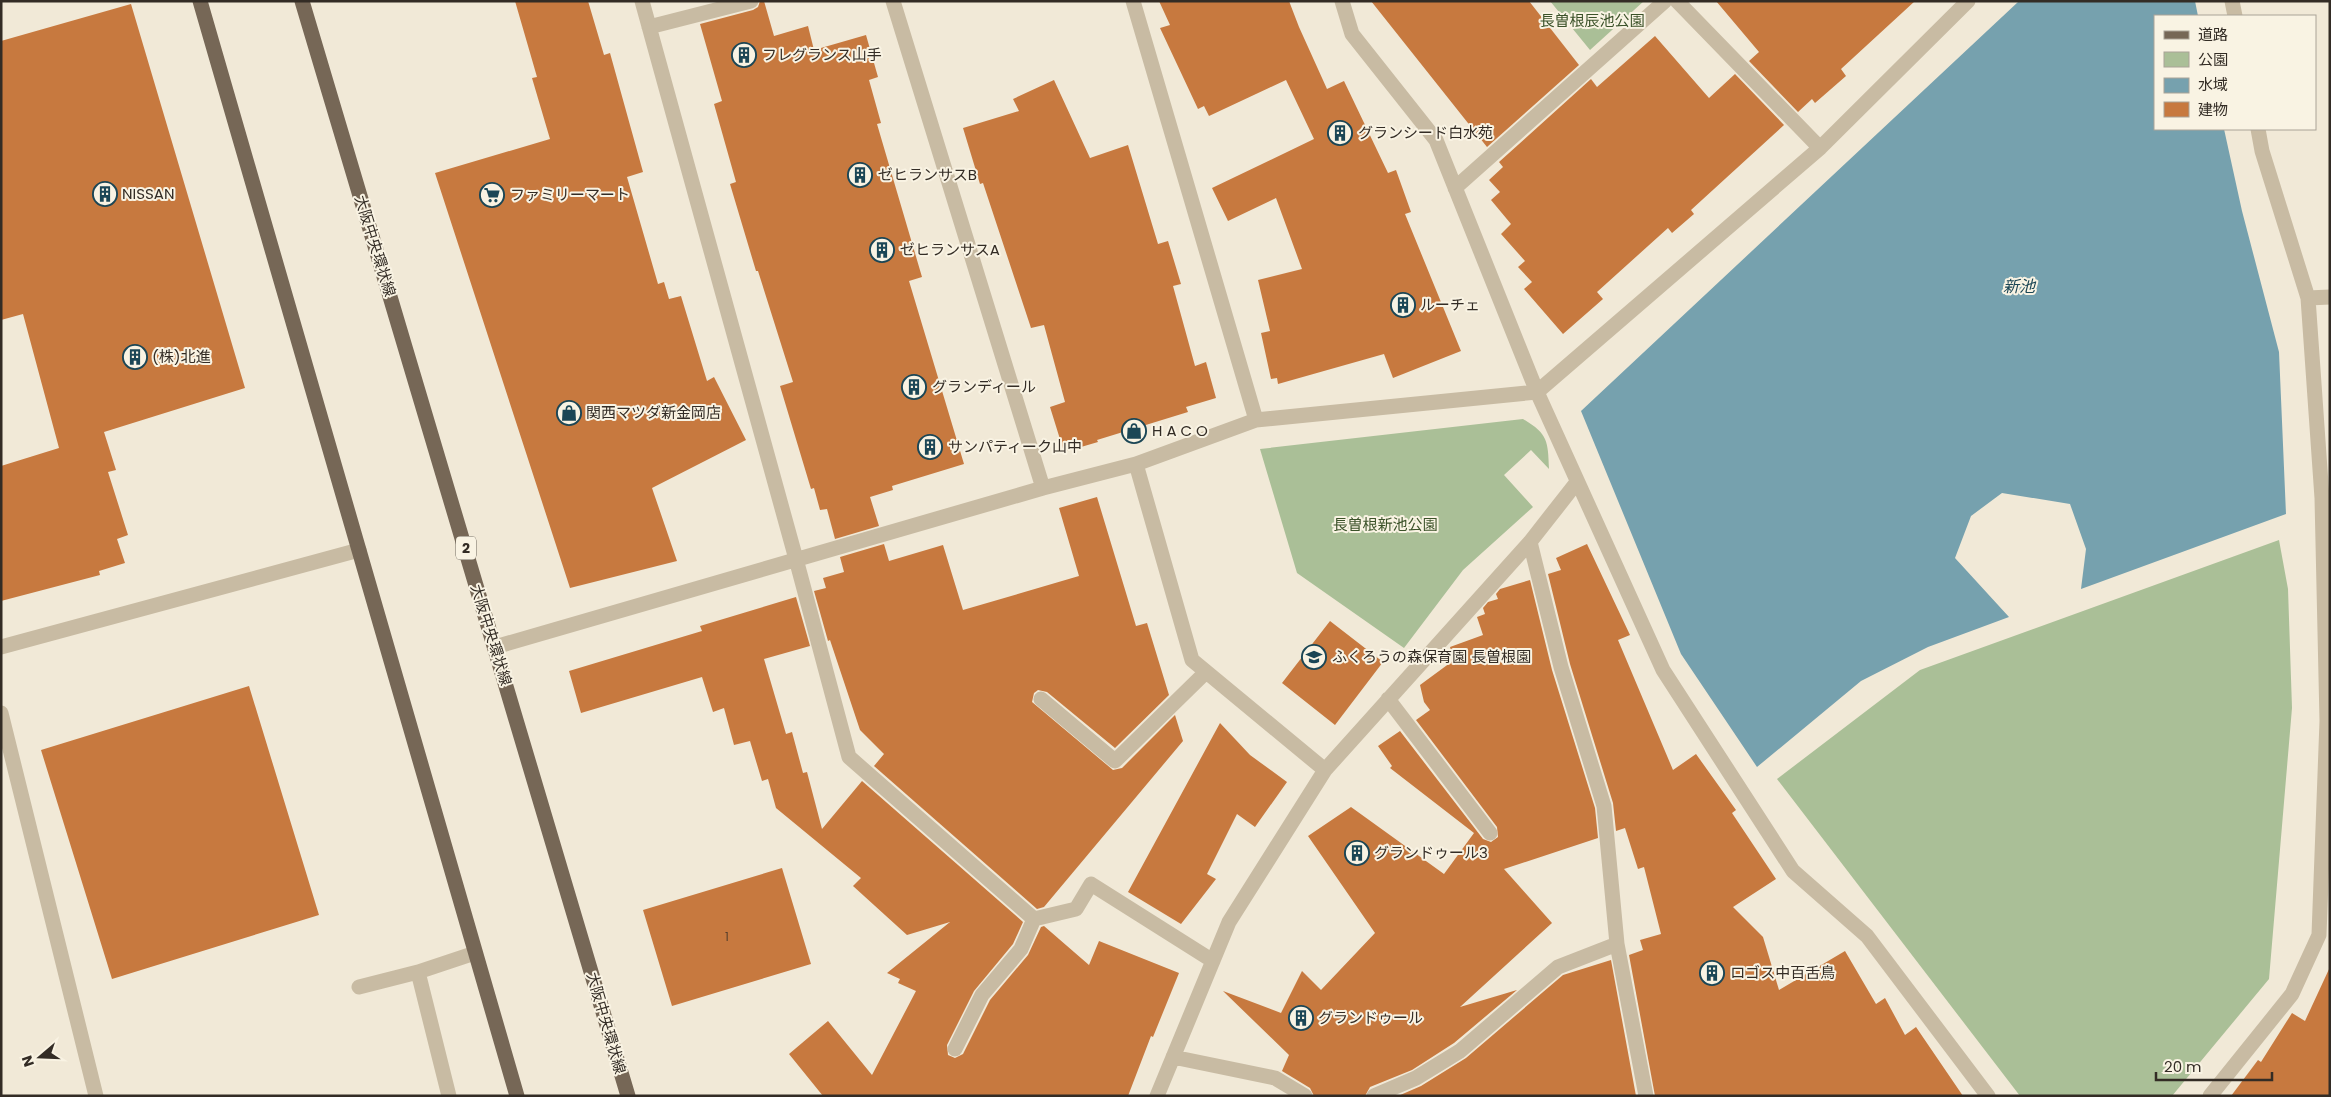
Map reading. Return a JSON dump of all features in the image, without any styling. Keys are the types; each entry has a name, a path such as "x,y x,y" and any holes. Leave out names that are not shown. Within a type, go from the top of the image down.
{"main road":[{"path":"200,1 517,1096"},
{"name":"大阪中央環状線","path":"302,1 628,1096"}],"street":[{"path":"642,1 796,559 848,757 1034,919"},
{"path":"649,27 751,1"},
{"path":"893,1 1043,488"},
{"path":"1133,1 1256,420"},
{"path":"1342,1 1352,34 1436,140 1537,392 1663,670 1794,871 1867,936 1988,1096"},
{"path":"1455,188 1665,1"},
{"path":"1677,1 1820,148"},
{"path":"495,647 1043,488 1136,464 1256,420 1537,392 1820,148 1968,1"},
{"path":"2232,1 2235,15"},
{"path":"2210,1096 2292,994 2318,935 2328,722 2326,498 2308,298 2265,160 2258,130"},
{"path":"2308,298 2330,297"},
{"path":"1136,464 1192,660 1325,770"},
{"path":"1157,1096 1229,922 1325,770 1530,542 1578,482"},
{"path":"1530,542 1561,667 1604,806 1617,944 1646,1096"},
{"path":"1,647 359,550"},
{"path":"1041,700 1115,761 1206,672"},
{"path":"1388,699 1490,833"},
{"path":"1,713 96,1096"},
{"path":"1034,919 1076,909 1091,884 1213,961"},
{"path":"956,1049 982,995 1021,949 1034,919"},
{"path":"1374,1096 1416,1078 1460,1051 1558,967 1617,944"},
{"path":"359,988 418,972 475,953"},
{"path":"418,972 449,1096"},
{"path":"1173,1057 1275,1078 1306,1096"}],"green space":[{"name":"長曽根辰池公園","path":"1550,1 1644,1 1590,50"},
{"name":"長曽根新池公園","path":"1523,419 1537,429 1545,439 1549,469 1531,450 1504,475 1533,507 1463,570 1404,648 1297,573 1260,449"},
{"path":"2279,540 2288,589 2292,708 2269,979 2172,1096 2020,1096 1777,779 1920,670"}],"water":[{"name":"新池","path":"2195,1 2198,15 2154,15 2154,130 2224,130 2242,211 2279,352 2286,514 2081,589 2086,549 2070,504 2002,493 1971,516 1955,558 2009,617 1928,647 1861,681 1757,767 1681,654 1581,411 2018,2"}],"building":[{"path":"515,1 588,1 604,55 610,53 643,172 627,177 658,284 664,282 669,299 681,296 707,381 714,377 746,440 652,488 677,561 570,588 435,173 550,139 532,78 537,77"},
{"path":"760,1 764,1 774,36 808,26 814,50 866,35 878,77 869,80 881,123 877,124 922,277 909,281 964,464 892,486 893,490 870,497 879,526 835,539 827,509 820,510 814,488 811,489 780,386 793,382 758,271 756,271 730,184 736,182 714,104 722,101 700,24 753,10 758,7"},
{"path":"1159,1 1289,1 1327,89 1344,81 1388,173 1396,170 1411,212 1405,214 1461,351 1393,378 1384,354 1278,384 1277,378 1271,379 1261,333 1270,331 1258,280 1302,269 1276,198 1228,221 1212,188 1314,139 1286,80 1209,116 1204,106 1198,109 1160,28 1170,25"},
{"path":"1371,1 1529,1 1579,65 1487,147"},
{"path":"1716,1 1915,1 1841,69 1846,76 1815,103 1812,99 1798,112 1749,61 1759,52"},
{"path":"131,4 245,388 104,432 116,470 108,472 128,535 117,539 125,563 99,571 100,575 1,601 1,466 59,448 23,314 1,320 1,41"},
{"path":"1655,36 1709,98 1735,74 1784,125 1691,210 1694,214 1672,233 1668,228 1597,292 1603,299 1563,334 1524,289 1532,282 1518,267 1525,261 1501,234 1511,224 1491,200 1500,192 1489,180 1503,167 1499,162 1591,79 1597,87"},
{"path":"1054,80 1090,158 1128,145 1158,244 1168,241 1181,284 1173,286 1195,366 1206,362 1216,398 1186,407 1188,412 1064,452 1050,407 1065,402 1044,325 1031,328 983,183 980,184 963,128 1019,111 1013,99"},
{"path":"1097,497 1136,626 1147,623 1169,695 1115,748 1047,692 1038,690 1034,693 1032,702 1113,770 1122,768 1175,715 1183,741 1044,907 1037,909 874,766 884,754 860,730 830,640 828,641 814,591 826,588 823,578 844,572 840,557 884,544 889,561 943,545 963,610 1079,576 1059,508"},
{"path":"1587,544 1630,635 1618,640 1673,770 1696,754 1736,810 1732,813 1776,879 1733,907 1763,937 1779,990 1845,951 1876,1004 1885,998 1905,1035 1916,1027 1963,1096 1655,1096 1629,955 1643,950 1640,940 1661,934 1644,867 1638,869 1625,828 1616,831 1613,803 1570,664 1548,574 1561,570 1556,558"},
{"path":"1530,580 1552,670 1595,808 1598,838 1504,869 1552,923 1460,1007 1517,990 1454,1043 1412,1070 1370,1087 1365,1096 1314,1096 1310,1088 1282,1071 1289,1055 1223,991 1281,1013 1302,971 1321,990 1375,933 1308,836 1351,807 1444,874 1474,833 1390,768 1392,766 1378,746 1400,731 1483,839 1491,842 1498,837 1497,827 1416,720 1430,710 1424,702 1420,685 1454,660 1450,647 1483,635 1477,617 1485,614 1483,608 1488,602 1498,599 1496,594 1500,589"},
{"path":"796,597 810,646 764,659 786,734 792,732 803,773 807,772 822,829 862,781 1023,922 1013,944 974,991 947,1045 948,1055 955,1058 963,1054 990,1000 1028,955 1041,927 1044,926 1089,965 1099,941 1179,973 1153,1037 1151,1036 1128,1096 823,1096 789,1054 828,1021 872,1075 916,991 898,983 900,979 887,973 950,922 907,935 853,886 861,878 776,808 768,779 762,781 750,741 734,745 724,708 713,712 702,677 581,713 569,671 702,631 700,626"},
{"path":"1330,621 1383,662 1335,725 1282,683"},
{"path":"249,686 319,915 112,979 41,750"},
{"path":"1220,723 1250,755 1287,782 1255,827 1237,814 1207,874 1216,879 1181,924 1128,892"},
{"path":"782,868 811,964 672,1006 643,910"},
{"path":"1611,960 1636,1096 1398,1096 1421,1086 1466,1058 1563,975"},
{"path":"2330,967 2330,1096 2231,1096 2258,1060 2261,1062 2292,1013 2305,1021"}],"place":[{"name":"フレグランス山手","path":"744,55"},
{"name":"グランシード白水苑","path":"1340,133"},
{"name":"ゼヒランサスB","path":"860,175"},
{"name":"NISSAN","path":"105,194"},
{"name":"ファミリーマート","path":"492,195"},
{"name":"ゼヒランサスA","path":"882,250"},
{"name":"ルーチェ","path":"1403,305"},
{"name":"(株)北進","path":"135,357"},
{"name":"グランディール","path":"914,387"},
{"name":"関西マツダ新金岡店","path":"569,413"},
{"name":"H A C O","path":"1134,431"},
{"name":"サンパティーク山中","path":"930,447"},
{"name":"ふくろうの森保育園 長曽根園","path":"1314,657"},
{"name":"グランドゥール3","path":"1357,853"},
{"name":"ロゴス中百舌鳥","path":"1712,973"},
{"name":"グランドゥール","path":"1301,1018"}]}
